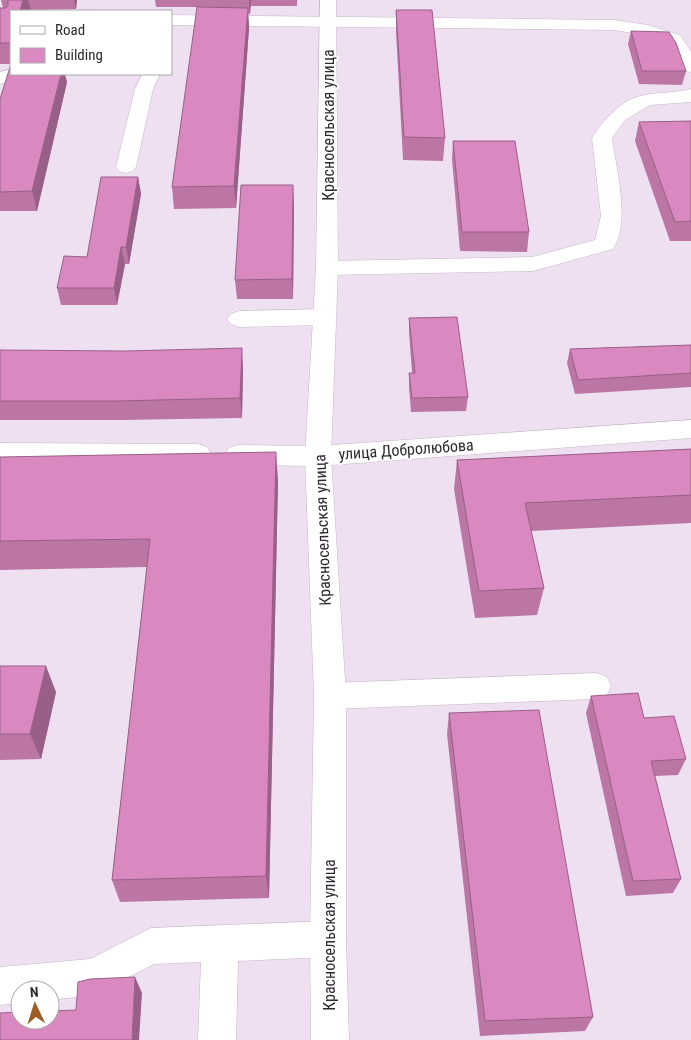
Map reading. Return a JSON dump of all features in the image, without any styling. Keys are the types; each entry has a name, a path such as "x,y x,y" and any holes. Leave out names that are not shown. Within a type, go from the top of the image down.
{"main road":[{"path":"172,22 328,10 614,25 648,30 674,39 691,68"},
{"name":"Красносельская улица","path":"328,10 327,268 318,456 330,696 328,939 330,1040"},
{"path":"126,167 144,89 151,75"},
{"path":"327,268 532,264 605,244 612,216 602,138 618,116 646,100 683,98 691,95"},
{"path":"239,319 325,317"},
{"name":"улица Добролюбова","path":"0,452 318,456 691,429"},
{"path":"330,696 596,686"},
{"path":"0,986 94,977 151,946 328,939"},
{"path":"217,1040 220,944"}],"building":[{"path":"8,0 23,0 20,10 10,10 10,43 0,43 0,8 8,6"},
{"path":"197,7 248,8 234,186 172,187"},
{"path":"396,10 432,10 445,138 404,137"},
{"path":"631,31 669,32 676,43 686,71 642,71"},
{"path":"10,67 10,75 61,75 32,191 0,192 0,99"},
{"path":"691,121 691,221 675,222 639,122"},
{"path":"453,141 515,141 529,232 462,232"},
{"path":"101,177 138,177 126,247 121,247 114,288 57,288 64,256 87,257"},
{"path":"241,185 293,185 292,279 235,280"},
{"path":"457,317 468,397 412,398 409,373 415,373 409,318"},
{"path":"691,345 691,373 578,380 570,349"},
{"path":"242,348 240,398 0,401 0,350 126,351"},
{"path":"691,449 691,495 525,503 544,588 479,591 457,460"},
{"path":"276,452 266,876 112,880 150,539 0,541 0,457"},
{"path":"0,666 46,666 30,734 0,734"},
{"path":"638,693 644,718 674,716 686,759 651,761 681,879 633,881 591,696"},
{"path":"539,710 593,1017 485,1021 449,713"},
{"path":"135,977 132,1040 0,1040 0,1013 10,1012 10,1030 60,1030 60,1011 76,1010 78,982 90,979"}]}
